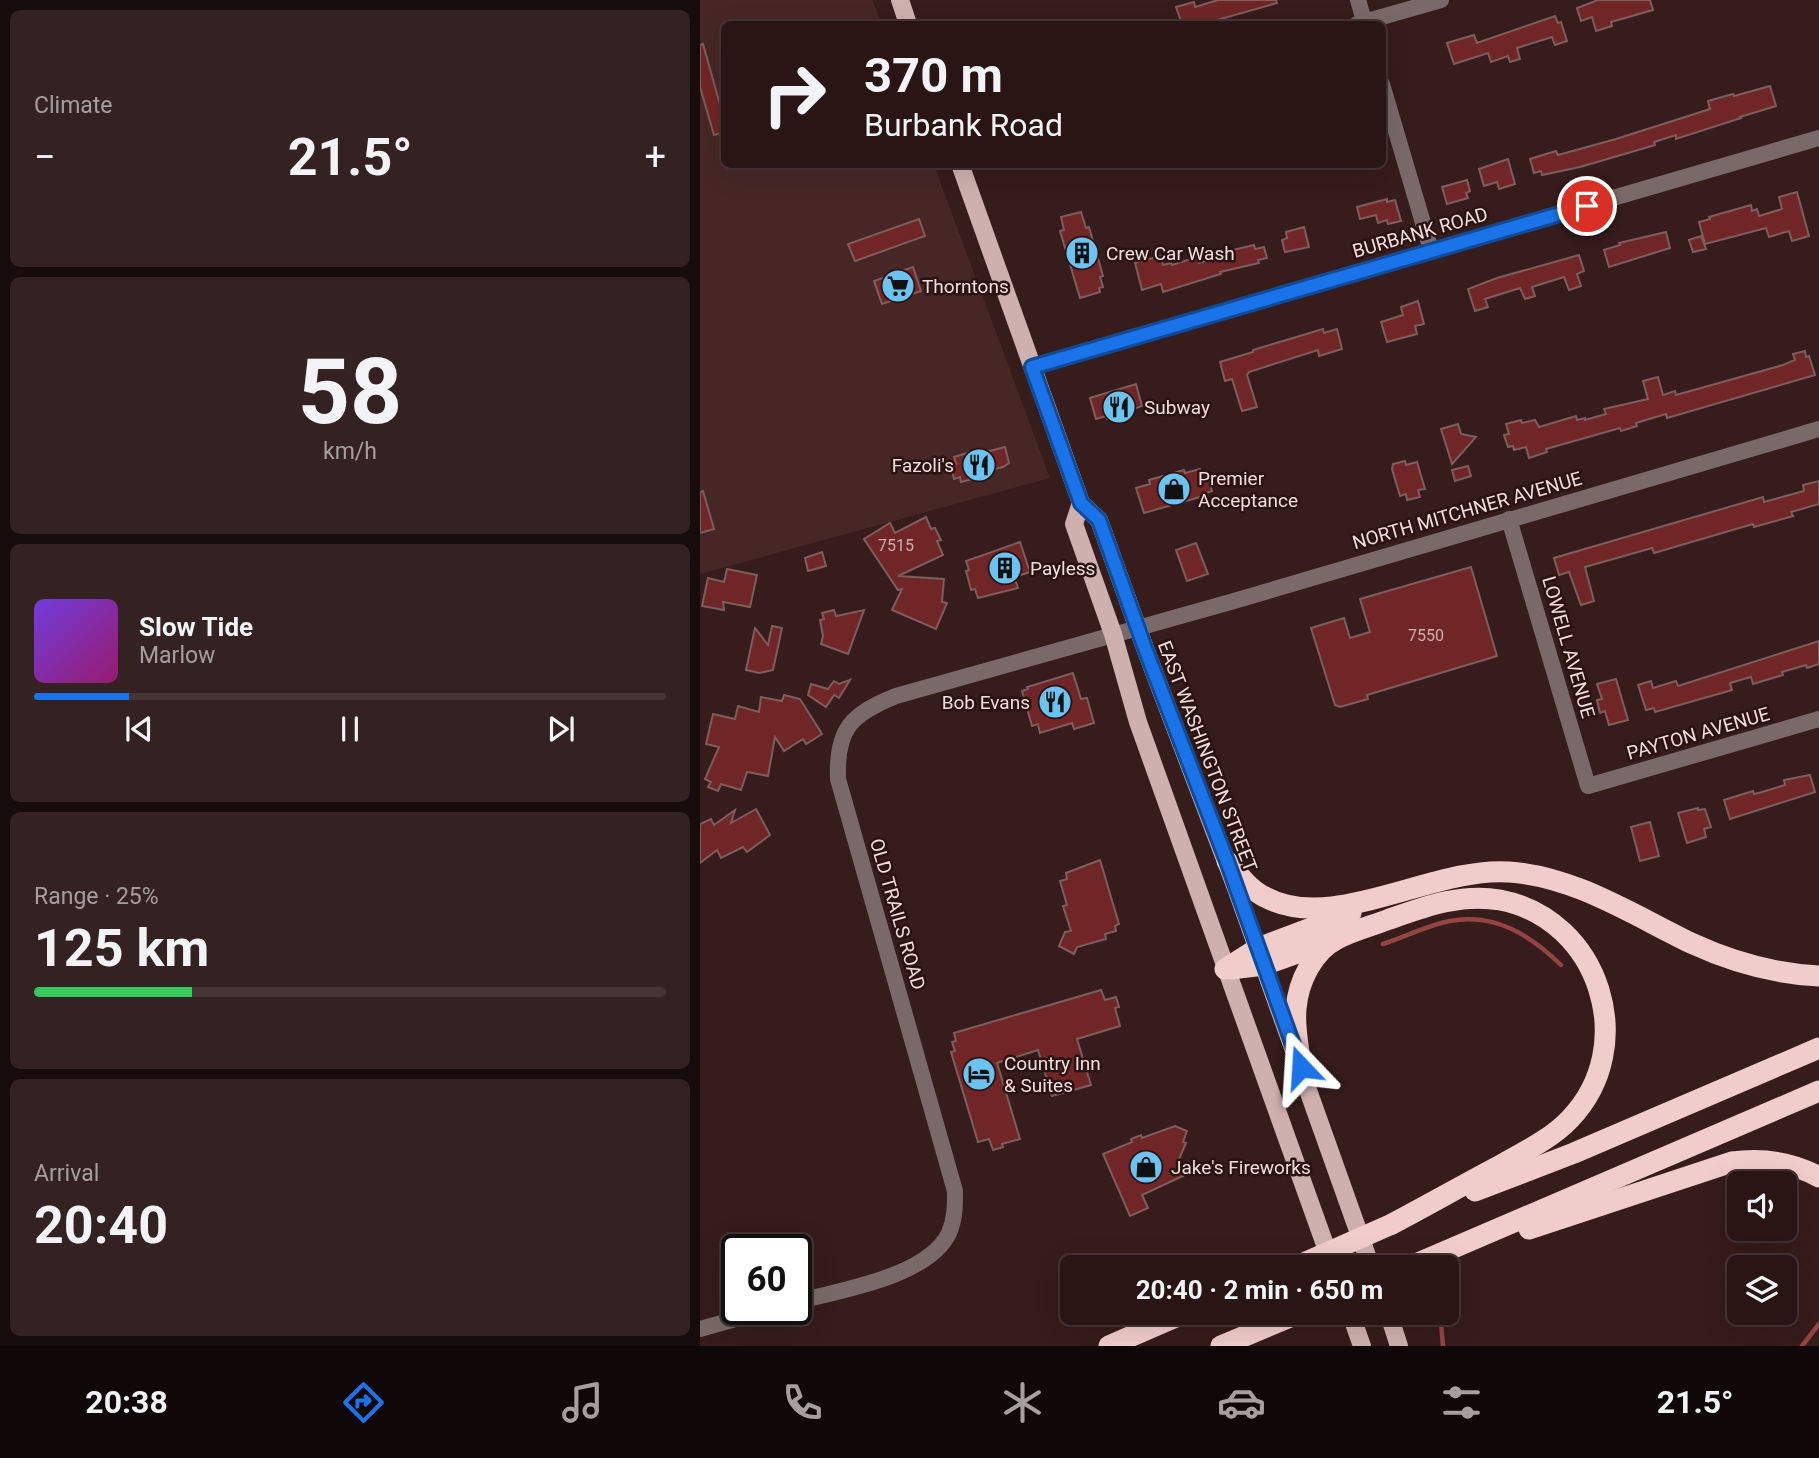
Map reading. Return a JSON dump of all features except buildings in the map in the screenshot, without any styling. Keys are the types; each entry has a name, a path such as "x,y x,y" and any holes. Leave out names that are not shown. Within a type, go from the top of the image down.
{"highway":[{"path":"1227,861 1247,884 1265,897 1300,908 1323,909 1464,874 1512,872 1542,877 1595,896 1692,943 1728,957 1779,970 1819,976"},
{"path":"1261,957 1417,887"},
{"path":"1225,969 1338,938 1452,900 1482,898 1511,903 1546,918 1578,947 1594,974 1605,1009 1606,1034 1599,1071 1582,1104 1569,1120 1535,1146 1392,1224"},
{"path":"1301,1067 1296,1010 1301,987 1318,953 1338,938"},
{"path":"1321,1255 1392,1224 1574,1153 1819,1048"},
{"path":"1438,1255 1819,1091"},
{"path":"1447,1255 1722,1164 1749,1160 1773,1161 1819,1177"},
{"path":"1110,1346 1158,1325"},
{"path":"1221,1346 1271,1325"}],"main road":[{"path":"900,0 907,21"},
{"name":"EAST WASHINGTON STREET","path":"961,168 1081,503 1099,520 1126,631 1121,668 1149,756 1329,1255"},
{"name":"EAST WASHINGTON STREET","path":"1081,503 1074,524 1126,631 1227,861 1367,1255"},
{"path":"1355,1325 1362,1346"},
{"path":"1392,1325 1399,1346"}],"street":[{"path":"1358,0 1362,21"},
{"path":"1372,21 1441,0"},
{"path":"1386,97 1432,250"},
{"name":"BURBANK ROAD","path":"1032,367 1819,138"},
{"name":"NORTH MITCHNER AVENUE","path":"1126,631 1819,429"},
{"name":"LOWELL AVENUE","path":"1509,519 1588,786"},
{"name":"OLD TRAILS ROAD","path":"812,1297 912,1268 941,1245 949,1232 955,1212 955,1191 838,779 837,756 842,739 853,720 866,710 896,696 1126,631"},
{"name":"PAYTON AVENUE","path":"1588,786 1819,719"},
{"path":"700,1329 721,1323"}],"shaded area":[{"path":"700,0 872,0 881,21 721,21 721,168 935,168 1050,478 700,574"}],"waterway":[{"path":"1383,944 1450,921 1482,920 1497,923 1524,936 1561,965"},
{"path":"1802,1346 1819,1324"},
{"path":"1441,1325 1443,1346"}],"place":[{"name":"Crew Car Wash","path":"1082,253"},
{"name":"Thorntons","path":"898,286"},
{"name":"Subway","path":"1119,407"},
{"name":"Fazoli's","path":"979,465"},
{"name":"Premier Acceptance","path":"1174,489"},
{"name":"Payless","path":"1005,568"},
{"name":"Bob Evans","path":"1055,702"},
{"name":"Country Inn & Suites","path":"979,1074"},
{"name":"Jake's Fireworks","path":"1146,1167"}],"route":[{"path":"1301,1067 1099,520 1081,503 1032,367 1587,206"}]}
